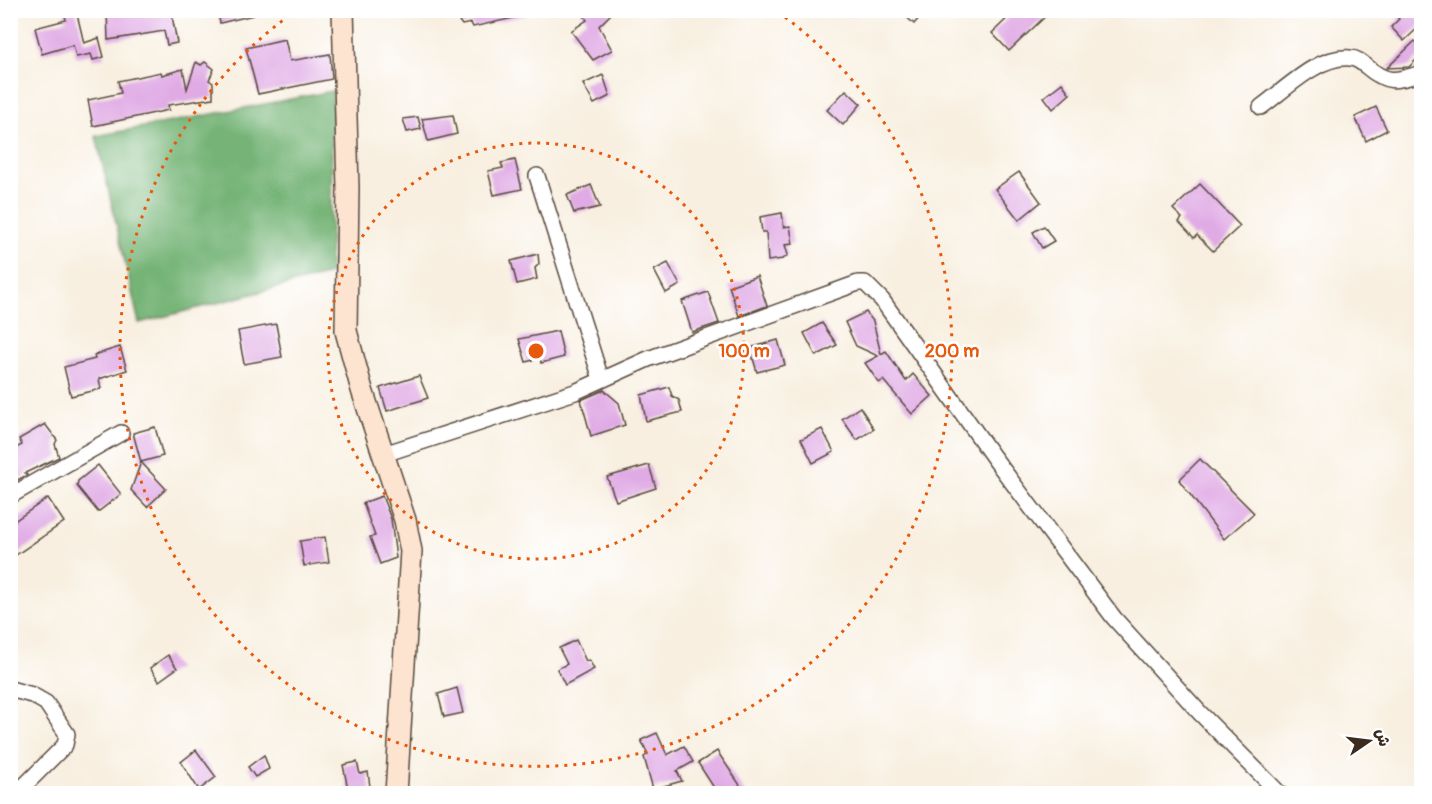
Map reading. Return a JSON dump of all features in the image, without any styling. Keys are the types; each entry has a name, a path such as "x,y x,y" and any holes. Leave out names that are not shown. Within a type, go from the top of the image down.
{"main road":[{"path":"343,10 348,188 346,331 405,520 411,551 396,794"}],"street":[{"path":"1261,107 1315,68 1335,59 1352,58 1383,80 1398,80 1422,73"},
{"path":"537,176 601,379"},
{"path":"384,454 574,392 601,379 858,283 870,285 994,458 1114,618 1200,713 1280,794"},
{"path":"10,496 121,433"},
{"path":"10,689 32,695 46,703 63,727 67,740 65,745 16,794"}],"green space":[{"path":"333,91 330,274 139,323 96,136"}],"building":[{"path":"64,10 76,10 84,43 99,38 104,57 93,60 91,54 76,57 73,45 42,54 35,28 66,20"},
{"path":"107,10 171,10 177,43 167,45 164,31 108,40"},
{"path":"217,10 254,10 254,15 220,23"},
{"path":"451,10 526,10 527,15 473,27 471,23 462,25"},
{"path":"580,10 615,10 599,26 612,50 593,60 571,31 587,20"},
{"path":"899,10 926,10 914,24"},
{"path":"1016,10 1052,10 1009,51 992,33"},
{"path":"1391,10 1422,10 1422,24 1404,41 1391,27 1399,19"},
{"path":"285,39 290,61 330,54 332,79 258,94 246,48"},
{"path":"1415,41 1422,47 1422,54 1409,67 1387,68"},
{"path":"196,62 201,65 205,62 214,69 209,80 213,83 213,98 168,105 169,110 93,126 88,100 121,93 118,81 161,72 162,75 183,69 187,89"},
{"path":"603,75 610,96 594,104 583,84"},
{"path":"1062,83 1070,94 1053,109 1044,97"},
{"path":"846,90 861,104 843,125 827,110"},
{"path":"1376,107 1387,130 1366,141 1355,117"},
{"path":"453,115 457,134 428,141 422,119"},
{"path":"418,117 421,129 407,132 403,119"},
{"path":"515,160 522,189 494,195 488,171 503,168 501,163"},
{"path":"1019,172 1041,202 1019,220 995,189"},
{"path":"1200,184 1240,226 1213,251 1197,235 1194,238 1179,222 1182,218 1173,209"},
{"path":"591,185 600,207 574,213 567,195"},
{"path":"782,213 784,227 790,226 793,244 785,245 788,255 783,259 768,261 766,232 762,232 760,217"},
{"path":"1044,226 1054,241 1042,248 1033,232"},
{"path":"538,254 539,264 535,268 537,279 517,284 511,261"},
{"path":"668,263 680,285 666,293 654,270"},
{"path":"757,276 767,306 739,316 729,286"},
{"path":"708,292 719,323 692,332 682,301"},
{"path":"866,312 873,321 881,354 886,351 906,381 913,374 932,396 912,414 883,380 879,383 865,363 878,356 856,346 845,322"},
{"path":"822,323 837,345 816,356 804,333"},
{"path":"276,324 282,357 244,364 238,331"},
{"path":"558,331 564,357 541,363 540,358 526,362 519,339"},
{"path":"778,340 785,365 757,372 750,348"},
{"path":"120,347 127,370 99,379 101,389 71,396 64,367 95,359 94,355"},
{"path":"419,376 428,398 387,411 380,388"},
{"path":"669,387 672,396 679,400 682,412 646,421 641,395"},
{"path":"604,390 619,403 625,425 591,436 581,400"},
{"path":"860,407 874,429 857,440 842,419"},
{"path":"45,424 57,440 55,444 59,457 25,473 27,475 10,484 10,451 22,445 19,439"},
{"path":"155,427 163,456 141,462 133,433"},
{"path":"822,429 834,452 813,463 801,439"},
{"path":"1200,459 1254,513 1224,539 1179,480"},
{"path":"141,462 166,489 147,507 131,490"},
{"path":"98,465 121,494 98,512 77,486 78,481"},
{"path":"649,465 656,488 616,501 607,477"},
{"path":"382,496 391,519 396,558 380,564 370,537 375,536 363,503"},
{"path":"48,498 64,522 10,559 10,524"},
{"path":"325,537 329,562 304,566 300,541"},
{"path":"576,640 586,661 589,660 594,669 565,685 557,669 567,664 559,648"},
{"path":"168,655 177,668 159,681 150,668"},
{"path":"457,688 463,713 444,717 438,694"},
{"path":"657,733 667,755 684,746 693,762 677,771 682,781 653,789 644,757 648,754 641,740"},
{"path":"196,750 216,777 199,790 181,762"},
{"path":"717,751 746,794 718,794 698,763"},
{"path":"264,755 269,769 255,777 248,767"},
{"path":"357,762 360,774 368,772 371,794 349,794 343,765"}]}
